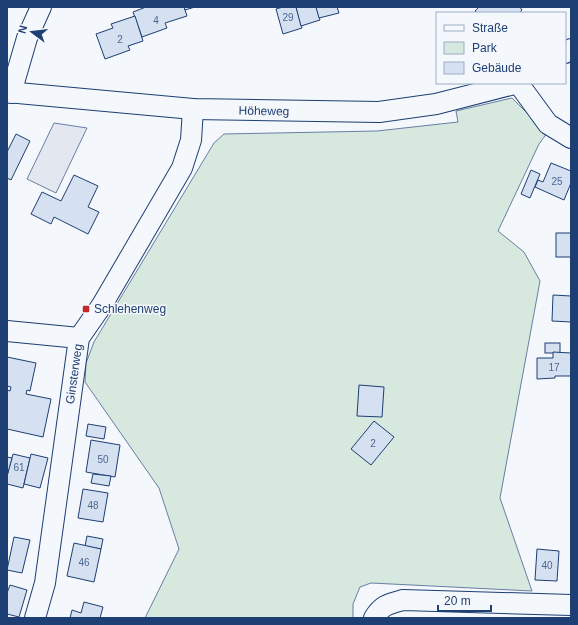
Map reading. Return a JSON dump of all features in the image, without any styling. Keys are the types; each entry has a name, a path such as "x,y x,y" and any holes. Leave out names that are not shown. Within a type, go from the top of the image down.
{"street":[{"path":"9,93 27,38 41,7"},
{"name":"Höheweg","path":"9,93 193,110 379,112 436,104 514,84"},
{"path":"519,84 548,124 571,138"},
{"name":"Ginsterweg","path":"35,618 45,583 79,338 102,304 182,168 191,140 193,110"},
{"path":"7,331 79,338"},
{"path":"377,614 390,603 403,600 571,605"}],"green space":[{"path":"512,98 547,133 539,144 498,231 524,252 540,281 500,498 532,591 371,583 360,587 353,604 353,618 145,618 179,549 159,488 85,382 86,363 94,342 214,143 224,134 377,131 458,122 456,111"}],"shaded area":[{"path":"54,123 87,128 56,193 27,179"}],"building":[{"path":"146,7 184,7 187,16 165,23 167,28 142,37 133,12"},
{"path":"184,7 195,7 185,10"},
{"path":"283,7 296,7 302,28 283,34 276,9"},
{"path":"296,7 316,7 320,20 301,26"},
{"path":"316,7 337,7 339,13 319,18"},
{"path":"479,7 520,7 522,10 520,12 475,11"},
{"path":"135,16 143,41 128,46 130,50 105,59 96,34 113,28 111,24"},
{"path":"16,134 30,141 11,180 7,178 7,152"},
{"path":"551,163 571,171 571,183 564,200 535,187 538,180 543,182"},
{"path":"531,170 540,174 530,198 521,194"},
{"path":"74,175 98,186 88,207 99,212 88,234 54,217 51,224 31,214 42,192 61,201"},
{"path":"556,233 571,233 571,257 556,257"},
{"path":"553,295 571,296 571,322 552,321"},
{"path":"545,343 560,343 560,353 545,353"},
{"path":"553,352 571,353 571,376 555,376 555,378 537,379 537,358 553,358"},
{"path":"7,357 36,363 30,391 27,390 26,394 51,399 43,437 7,429 7,390 10,391 11,387 7,386"},
{"path":"359,385 384,387 382,417 357,416"},
{"path":"374,421 394,437 371,465 351,449"},
{"path":"88,424 106,427 104,439 86,436"},
{"path":"91,440 120,445 115,477 86,472"},
{"path":"13,454 30,458 23,488 7,484 7,476"},
{"path":"31,454 48,458 40,488 24,484"},
{"path":"7,457 12,458 7,476"},
{"path":"93,474 111,476 109,486 91,483"},
{"path":"83,489 108,493 103,522 78,518"},
{"path":"87,536 103,539 101,549 85,546"},
{"path":"14,537 30,540 22,573 7,570"},
{"path":"74,543 101,549 94,582 67,576"},
{"path":"537,549 559,551 557,581 535,580"},
{"path":"10,585 27,590 19,617 7,614 7,593"},
{"path":"84,602 103,607 100,618 70,618 72,610 81,613"}],"place":[{"name":"Schlehenweg","path":"86,309"}]}
